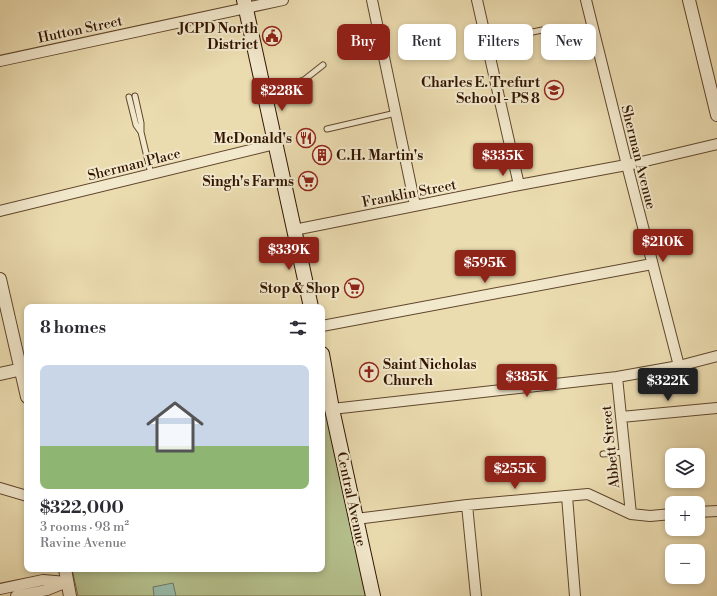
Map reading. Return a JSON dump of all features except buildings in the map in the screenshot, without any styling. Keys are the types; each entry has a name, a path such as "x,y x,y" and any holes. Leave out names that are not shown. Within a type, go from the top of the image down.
{"main road":[{"path":"245,4 310,304"},
{"name":"Central Avenue","path":"325,370 373,596"}],"street":[{"name":"Hutton Street","path":"0,61 245,4 283,0"},
{"path":"372,0 415,206"},
{"path":"477,0 483,24"},
{"name":"Sherman Avenue","path":"586,0 679,366"},
{"path":"689,0 717,115"},
{"path":"491,60 519,184"},
{"name":"Sherman Place","path":"0,211 275,144"},
{"name":"Franklin Street","path":"294,230 519,184 627,165 717,144"},
{"path":"325,325 652,264"},
{"path":"0,279 24,368 0,374"},
{"path":"332,409 617,377 679,366 717,356"},
{"name":"Abbett Street","path":"617,377 631,514"},
{"path":"621,418 717,408"},
{"path":"0,488 24,495"},
{"path":"356,519 467,505 588,494 631,514 650,516 665,515"},
{"path":"567,496 575,596"},
{"path":"467,505 476,596"},
{"path":"705,512 717,511"},
{"path":"66,572 70,596"},
{"path":"0,589 43,580 68,582"},
{"path":"16,596 47,590 68,582"}],"lane":[{"path":"264,91 304,80 322,65"},
{"path":"135,96 141,123 141,132 151,174"},
{"path":"129,97 136,125 141,132"},
{"path":"327,129 396,113"},
{"path":"603,454 624,452"}],"green space":[{"path":"325,404 366,596 78,596 73,572 325,572"}],"shaded area":[{"path":"173,583 176,596 154,596 153,587"}],"place":[{"name":"JCPD North District","path":"272,36"},
{"name":"Charles E. Trefurt School - PS 8","path":"554,90"},
{"name":"McDonald's","path":"306,138"},
{"name":"C.H. Martin's","path":"322,155"},
{"name":"Singh's Farms","path":"308,181"},
{"name":"Stop & Shop","path":"354,288"},
{"name":"Saint Nicholas Church","path":"369,372"}]}
